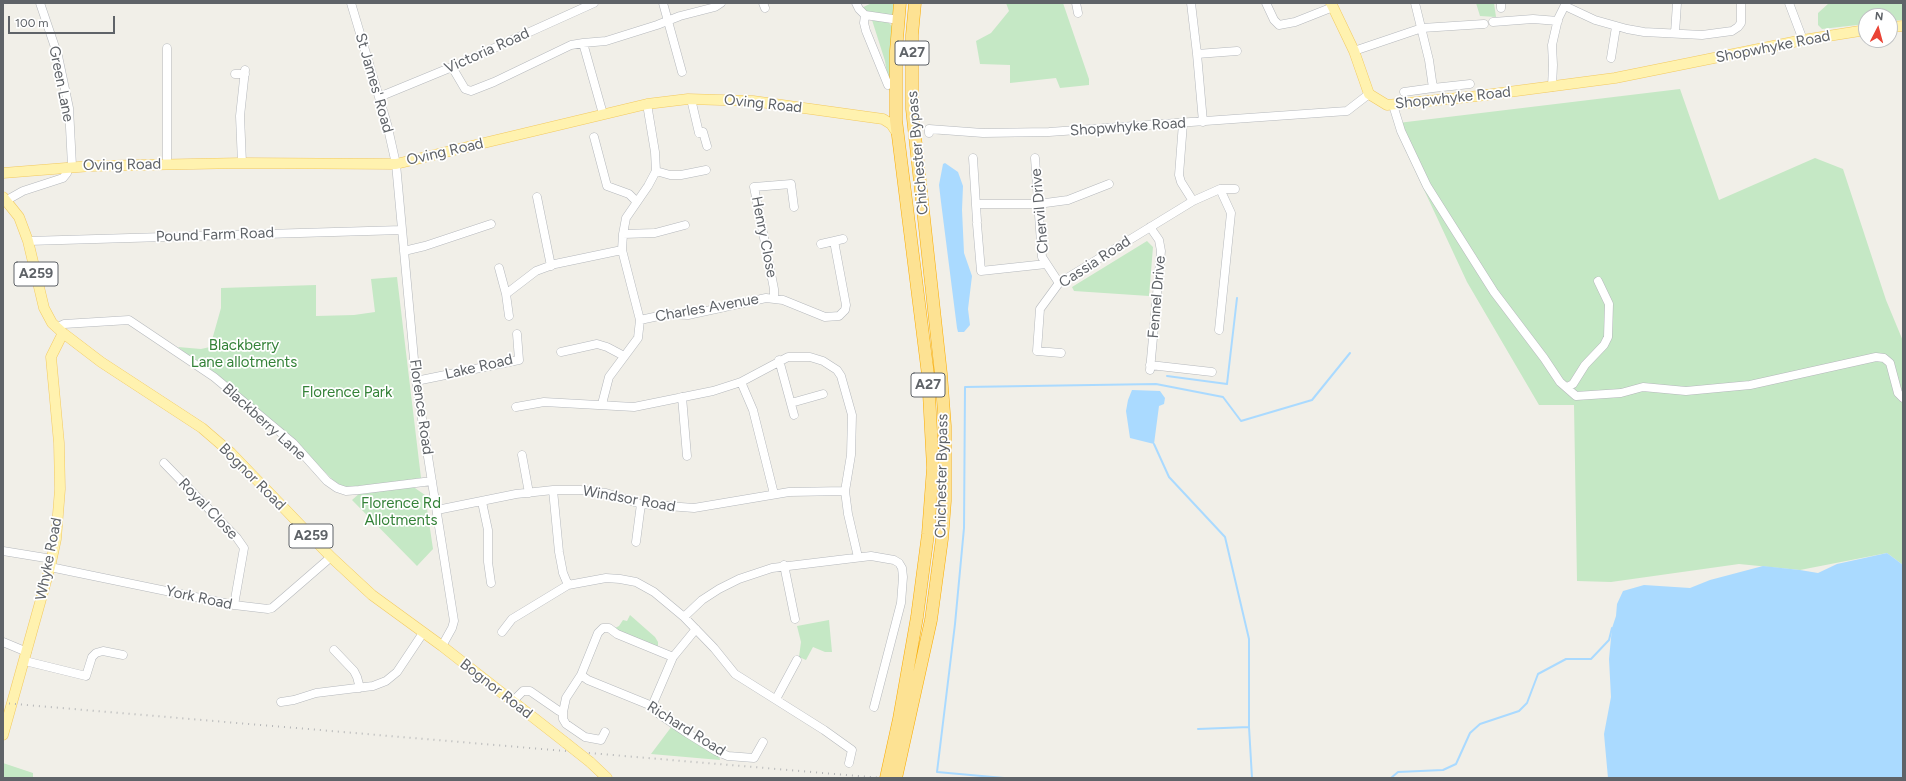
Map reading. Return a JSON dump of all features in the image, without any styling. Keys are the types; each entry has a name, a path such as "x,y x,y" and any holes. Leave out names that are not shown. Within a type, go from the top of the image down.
{"highway":[{"name":"Chichester Bypass","path":"895,770 899,719 917,617 928,534 933,468 928,375 898,133 896,103 896,51 900,3"},
{"name":"Chichester Bypass","path":"886,778 895,770 931,620 942,539 945,501 945,426 941,374 912,109 912,35 915,3"}],"main road":[{"path":"1332,5 1354,50 1369,94"},
{"name":"Shopwhyke Road","path":"1369,94 1387,105 1478,96 1657,70 1803,40 1858,31"},
{"name":"Oving Road","path":"3,173 70,167 167,164 396,164 647,104 691,99 758,101 881,119 890,122 898,133"},
{"path":"881,119 888,116 896,103"},
{"name":"Bognor Road","path":"5,199 19,217 28,241 44,308 48,317 60,331 101,362 202,428 231,453 331,557 372,595 442,646 513,701 590,762 607,778"},
{"name":"Whyke Road","path":"3,735 51,563 58,521 60,489 59,443 51,357 60,331"}],"street":[{"name":"Green Lane","path":"40,3 58,56 69,108 70,167"},
{"name":"St James' Road","path":"351,3 387,124 396,164"},
{"name":"Victoria Road","path":"379,97 452,67 594,3"},
{"path":"663,3 682,72"},
{"path":"452,67 465,89 471,91 494,82 563,49 583,42 606,41 669,21 680,16 715,7 721,3"},
{"path":"856,3 865,15 899,20"},
{"path":"1076,3 1078,13"},
{"path":"1191,3 1203,122"},
{"path":"1266,3 1274,20 1279,25 1295,22 1332,5"},
{"path":"1415,3 1422,28 1433,88"},
{"path":"1675,33 1677,3"},
{"path":"1552,86 1552,45 1558,21 1566,4 1575,12 1616,26 1644,32 1702,35 1732,31 1741,23 1741,3"},
{"path":"1789,3 1803,40"},
{"path":"865,15 864,23 866,31 888,85"},
{"path":"1493,22 1527,20 1558,21"},
{"path":"1354,50 1422,28 1484,24"},
{"path":"1611,58 1616,26"},
{"path":"583,42 603,114"},
{"path":"167,48 167,164"},
{"path":"1197,54 1237,51"},
{"path":"236,74 245,72 240,116 242,163"},
{"path":"1404,92 1470,84"},
{"name":"Shopwhyke Road","path":"929,133 929,129 1019,133 1203,122 1347,111 1369,94"},
{"path":"691,99 699,133 703,132 707,146"},
{"path":"647,104 655,152 656,171 670,175 681,175 706,170"},
{"path":"1393,105 1401,131 1427,186 1494,292 1544,358 1560,382 1576,396 1621,393 1643,387 1686,391 1750,385 1876,357 1884,358 1890,362 1898,393 1903,398"},
{"path":"1183,123 1179,175 1181,182 1193,201"},
{"path":"594,137 607,186 629,194 637,202"},
{"path":"973,158 981,271 1046,264"},
{"name":"Chervil Drive","path":"1036,158 1042,257 1059,283"},
{"name":"Florence Road","path":"396,164 416,381 454,621 452,628 442,646"},
{"path":"5,199 23,191 63,178 67,174 70,167"},
{"name":"Charles Avenue","path":"602,404 609,377 638,338 640,320 622,250 623,234 626,218 648,186 656,171"},
{"name":"Henry Close","path":"774,299 774,289 754,187 791,184 794,207"},
{"path":"976,204 1038,204 1068,200 1109,184"},
{"path":"1219,330 1232,213 1220,188"},
{"name":"Cassia Road","path":"1061,353 1037,351 1040,309 1059,283 1193,201 1220,188 1235,189"},
{"path":"537,197 553,265"},
{"path":"404,251 425,246 491,224"},
{"path":"623,234 656,232 685,225"},
{"name":"Fennel Drive","path":"1150,227 1159,240 1161,250 1150,367 1212,372"},
{"name":"Pound Farm Road","path":"28,241 402,230"},
{"path":"821,244 843,239"},
{"path":"774,299 825,317 839,316 846,305 834,240"},
{"path":"506,294 536,272 553,265 622,250"},
{"path":"499,268 506,294 509,316"},
{"path":"1567,388 1573,384 1584,365 1604,345 1608,337 1609,304 1598,281"},
{"name":"Charles Avenue","path":"640,320 668,314 688,315 761,299 774,299"},
{"name":"Blackberry Lane","path":"60,331 64,324 129,320 220,382 293,443 327,481 337,488 346,491 432,481"},
{"name":"Lake Road","path":"416,381 519,360 517,334"},
{"path":"561,352 596,344 607,346 624,356"},
{"path":"516,407 544,402 602,404 634,407 713,391 741,382 779,360 795,356 810,357 823,361 837,370 841,376 852,415 851,455 845,491 848,514 858,557"},
{"path":"779,360 794,415"},
{"path":"741,382 753,410 774,494"},
{"path":"791,403 823,394"},
{"path":"682,397 687,456"},
{"path":"522,455 529,493"},
{"name":"Royal Close","path":"164,463 237,538 244,548 234,605"},
{"path":"553,490 559,552 563,573 568,585"},
{"name":"Windsor Road","path":"437,510 553,490 580,490 606,493 641,504 694,508 774,494 807,491 845,491"},
{"path":"482,502 488,530 488,562 491,583"},
{"path":"636,542 641,504"},
{"name":"York Road","path":"3,551 248,608 272,608 331,557"},
{"path":"684,617 702,600 719,589 760,571 784,565 858,557 871,556 894,560 899,563 902,568 903,577 899,615 874,707"},
{"path":"784,565 795,619"},
{"path":"502,632 512,619 568,585 606,578 636,582 654,592 684,617 735,674 776,699 852,750 849,763"},
{"path":"605,732 601,740 585,737 566,724 563,719 566,698 581,675 598,633 606,628 673,657"},
{"path":"652,706 673,657 696,629"},
{"path":"280,702 316,693 360,688 386,681 397,672 423,633"},
{"path":"3,642 26,656 86,676 92,657 96,652 123,655"},
{"path":"334,650 354,671 360,688"},
{"path":"776,699 797,660"},
{"name":"Richard Road","path":"581,675 588,680 652,706 659,714 687,733 716,751 728,756 754,758 763,742"},
{"path":"513,701 523,691 530,691 559,711 563,712"}],"green space":[{"path":"872,3 896,3 895,12 891,16 877,18 859,9"},
{"path":"1006,3 1063,3 1089,79 1089,85 1060,88 1056,78 1010,83 1010,65 980,64 976,41 991,33 1009,11"},
{"path":"1476,3 1494,3 1496,17 1480,16"},
{"path":"1829,3 1903,3 1903,20 1898,20 1898,8 1858,8 1858,25 1822,29 1818,25 1818,13"},
{"path":"872,20 888,22 892,26 891,99 885,61"},
{"path":"1680,89 1719,200 1815,158 1843,169 1886,300 1903,341 1903,565 1887,553 1800,570 1739,564 1611,582 1577,581 1574,405 1539,405 1467,282 1398,134 1398,123"},
{"path":"1147,241 1153,247 1149,296 1074,291 1072,287"},
{"name":"Florence Park","path":"397,277 421,478 352,488 342,486 333,480 289,437 178,347 201,349 210,347 221,308 221,288 316,285 316,316 354,315 375,312 371,279"},
{"name":"Florence Rd Allotments","path":"412,486 425,495 433,549 417,566 352,500 360,493"},
{"path":"630,615 655,637 658,642 658,648 619,632 615,628 619,626 623,620 627,621"},
{"path":"829,620 832,652 825,652 813,647 806,660 799,657 801,642 797,626"},
{"path":"672,726 719,755 720,760 651,754"},
{"path":"3,763 33,773 33,778 3,778"}],"water":[{"path":"945,163 958,172 963,186 962,210 964,253 972,276 968,309 970,325 964,332 958,332 957,328 939,185 943,164"},
{"path":"1132,390 1160,391 1165,398 1164,404 1159,406 1154,444 1130,438 1126,411"},
{"path":"1887,553 1903,565 1903,778 1608,778 1604,734 1611,697 1609,659 1612,628 1616,616 1617,604 1623,591 1644,585 1690,588 1710,580 1763,566 1818,573 1837,564"}],"waterway":[{"path":"1167,376 1227,384 1237,298"},
{"path":"1004,778 937,772 955,624 964,528 965,387 1156,384 1223,397 1241,421 1312,400 1350,353"},
{"path":"1154,444 1169,477 1225,537 1249,639 1249,727 1252,778"},
{"path":"1391,778 1398,772 1443,770 1456,764 1470,733 1480,724 1519,711 1527,703 1538,674 1566,659 1591,659 1609,640 1612,628"},
{"path":"1198,729 1249,727"}],"railway":[{"path":"3,703 882,778"}],"park label":[{"name":"Blackberry Lane allotments","path":"244,354"}]}
